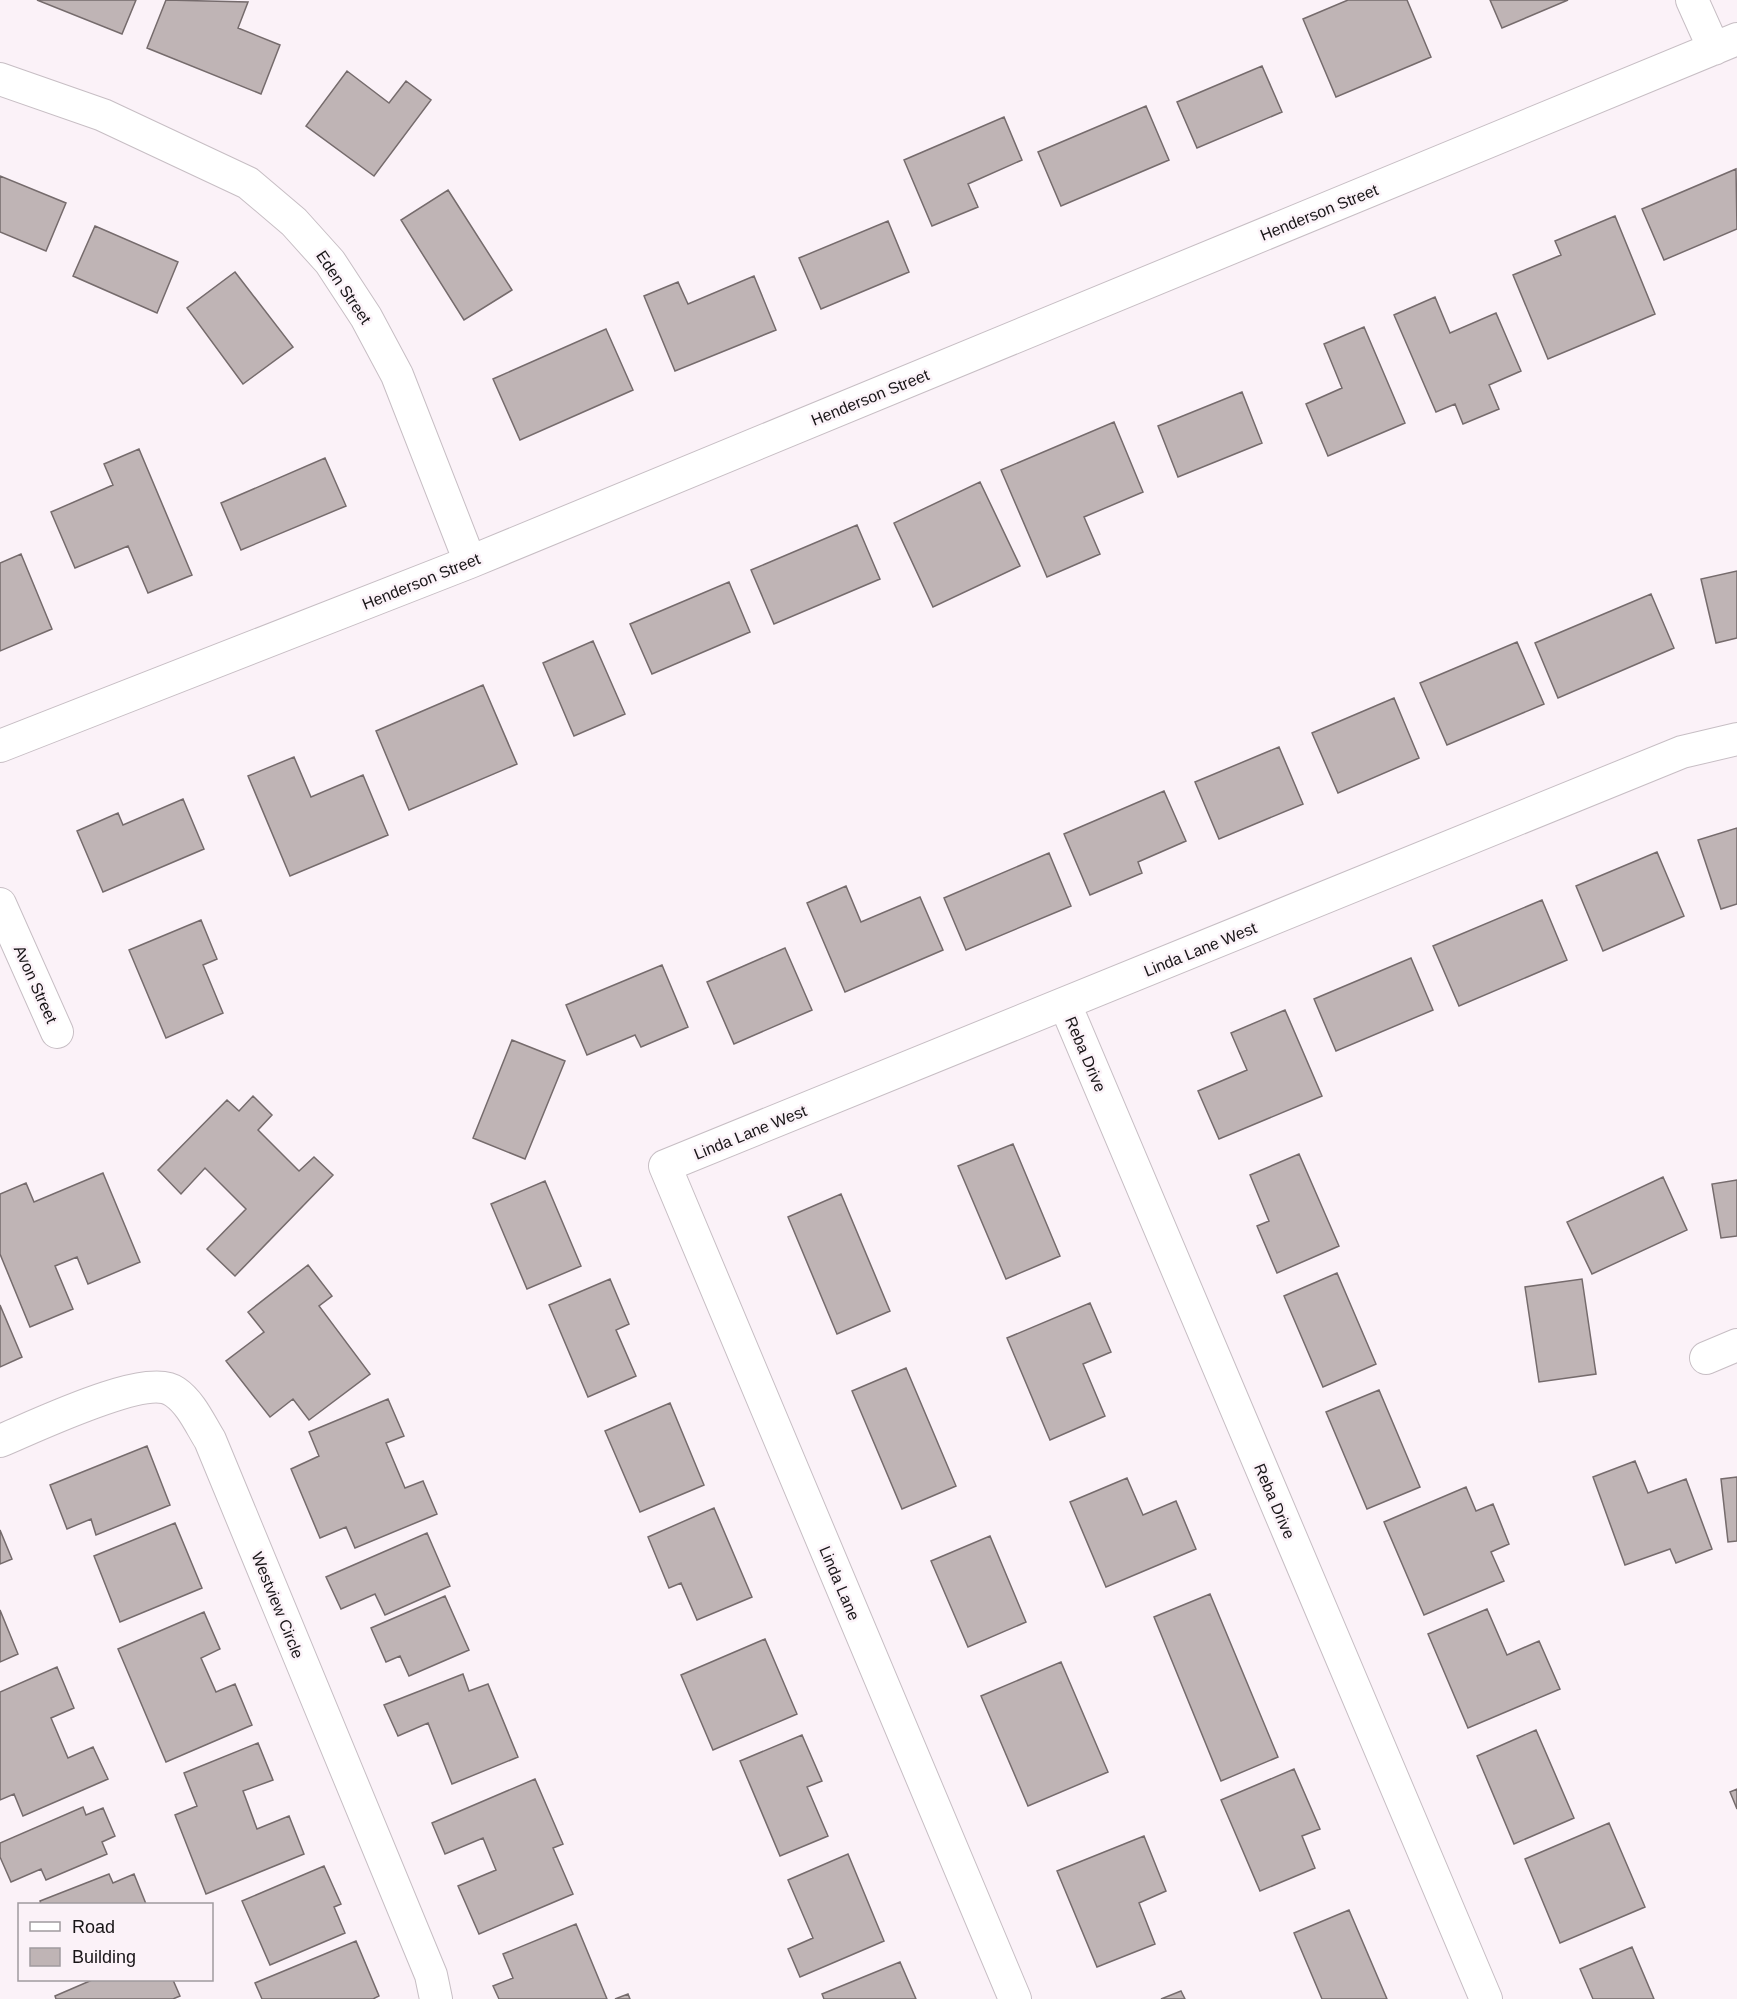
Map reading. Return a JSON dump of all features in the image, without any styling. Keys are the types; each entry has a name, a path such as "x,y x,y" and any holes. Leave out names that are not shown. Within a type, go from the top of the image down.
{"street":[{"path":"1692,0 1725,44"},
{"name":"Henderson Street","path":"0,746 470,562 1725,44"},
{"name":"Eden Street","path":"0,79 103,115 248,183 294,222 330,262 366,317 397,375 470,562"},
{"name":"Linda Lane West","path":"665,1166 1682,752 1737,739"},
{"name":"Avon Street","path":"0,904 57,1032"},
{"name":"Reba Drive","path":"1065,1004 1486,1999"},
{"name":"Linda Lane","path":"665,1166 1015,1999"},
{"path":"1706,1358 1737,1346"},
{"name":"Westview Circle","path":"0,1441 123,1392 157,1385 174,1390 190,1408 210,1440 431,1975 436,1999"}],"building":[{"path":"37,0 136,0 122,34"},
{"path":"166,0 248,2 238,28 280,45 261,94 147,48"},
{"path":"1348,0 1407,0 1431,57 1336,97 1303,19"},
{"path":"1490,0 1568,0 1502,28"},
{"path":"1262,66 1282,112 1197,148 1177,102"},
{"path":"347,71 389,103 406,81 431,100 374,176 306,126"},
{"path":"1146,106 1169,160 1061,206 1038,152"},
{"path":"1004,117 1022,160 968,184 978,207 932,226 904,160"},
{"path":"1736,169 1737,229 1664,260 1642,209"},
{"path":"0,176 66,203 46,251 0,232"},
{"path":"448,190 512,290 464,320 401,220"},
{"path":"1615,216 1655,314 1548,359 1513,275 1561,255 1555,241"},
{"path":"888,221 909,272 821,309 799,258"},
{"path":"95,226 178,262 157,313 73,276"},
{"path":"235,272 293,347 243,384 187,308"},
{"path":"754,276 776,330 675,371 644,296 678,282 688,304"},
{"path":"1435,297 1450,333 1496,313 1521,371 1489,385 1499,409 1463,424 1455,404 1436,412 1394,315"},
{"path":"1364,327 1405,423 1328,456 1306,404 1342,388 1324,344"},
{"path":"606,329 633,390 520,440 493,379"},
{"path":"1242,392 1262,443 1178,477 1158,426"},
{"path":"1114,422 1143,492 1084,517 1100,554 1047,577 1001,470"},
{"path":"139,449 192,575 148,593 128,546 75,568 51,512 113,485 104,464"},
{"path":"325,458 346,506 241,550 221,503"},
{"path":"980,482 1020,566 933,607 894,523"},
{"path":"857,525 880,579 774,624 751,570"},
{"path":"21,554 52,629 0,651 0,563"},
{"path":"1737,571 1737,638 1716,643 1701,579"},
{"path":"729,582 750,632 652,674 630,624"},
{"path":"1651,594 1674,648 1558,698 1535,643"},
{"path":"593,641 625,714 574,736 543,663"},
{"path":"1517,642 1544,704 1447,745 1420,683"},
{"path":"483,685 517,764 409,810 376,731"},
{"path":"1394,698 1419,758 1338,793 1312,733"},
{"path":"1279,747 1303,804 1219,839 1195,782"},
{"path":"294,757 311,797 363,775 388,835 290,876 248,776"},
{"path":"1164,791 1186,841 1138,862 1142,873 1090,895 1064,834"},
{"path":"183,799 204,849 103,892 77,831 118,813 123,825"},
{"path":"1737,828 1737,904 1721,909 1698,840"},
{"path":"1657,852 1684,916 1603,951 1576,886"},
{"path":"1049,853 1071,906 966,950 944,898"},
{"path":"846,886 861,922 920,897 943,950 845,992 807,903"},
{"path":"1542,900 1567,960 1459,1006 1433,946"},
{"path":"201,920 217,959 203,965 223,1013 166,1038 129,950"},
{"path":"785,948 812,1010 734,1044 707,982"},
{"path":"1411,958 1433,1010 1336,1051 1314,999"},
{"path":"662,965 688,1027 641,1047 635,1035 587,1055 566,1005"},
{"path":"1285,1010 1322,1096 1219,1139 1198,1091 1247,1070 1231,1033"},
{"path":"512,1040 565,1061 525,1159 473,1138"},
{"path":"253,1096 272,1115 258,1130 299,1171 314,1157 333,1175 235,1276 207,1249 246,1209 205,1168 181,1194 158,1170 227,1100 239,1111"},
{"path":"1013,1144 1060,1256 1006,1279 958,1166"},
{"path":"1299,1154 1339,1246 1277,1273 1257,1226 1269,1221 1250,1175"},
{"path":"103,1173 140,1262 88,1284 77,1257 55,1266 73,1309 30,1327 0,1254 0,1194 26,1183 34,1202"},
{"path":"1663,1177 1687,1230 1592,1274 1567,1222"},
{"path":"1737,1180 1737,1236 1721,1238 1712,1184"},
{"path":"545,1181 581,1266 527,1289 491,1204"},
{"path":"841,1194 890,1311 837,1334 788,1217"},
{"path":"308,1265 332,1296 319,1306 370,1374 309,1420 293,1399 270,1417 226,1361 264,1332 248,1312"},
{"path":"1337,1273 1376,1364 1323,1387 1284,1296"},
{"path":"610,1279 629,1324 616,1330 636,1376 588,1397 549,1305"},
{"path":"1582,1279 1596,1374 1539,1382 1525,1287"},
{"path":"1090,1303 1111,1352 1083,1364 1105,1416 1050,1440 1007,1338"},
{"path":"0,1305 22,1357 0,1367"},
{"path":"906,1368 956,1486 902,1509 852,1391"},
{"path":"1379,1390 1420,1487 1367,1509 1326,1412"},
{"path":"388,1399 404,1436 386,1443 405,1488 423,1481 437,1514 355,1548 346,1527 320,1538 291,1469 319,1456 309,1432"},
{"path":"670,1403 704,1485 640,1512 605,1431"},
{"path":"147,1446 170,1505 96,1535 91,1519 67,1529 50,1485"},
{"path":"1635,1461 1648,1493 1686,1479 1712,1549 1676,1563 1670,1549 1625,1565 1593,1477"},
{"path":"1737,1477 1737,1541 1728,1542 1721,1479"},
{"path":"1127,1478 1143,1515 1176,1501 1196,1549 1106,1587 1070,1502"},
{"path":"1466,1487 1476,1511 1493,1504 1509,1544 1491,1552 1504,1581 1424,1615 1384,1522"},
{"path":"714,1508 752,1597 697,1620 681,1583 669,1588 648,1537"},
{"path":"175,1523 202,1588 120,1622 94,1556"},
{"path":"0,1530 12,1559 0,1564"},
{"path":"427,1533 450,1586 385,1615 375,1594 341,1609 326,1577"},
{"path":"990,1536 1026,1622 968,1647 931,1561"},
{"path":"1210,1594 1278,1757 1221,1781 1154,1617"},
{"path":"445,1596 469,1650 409,1676 400,1656 386,1662 371,1628"},
{"path":"1487,1609 1507,1655 1539,1641 1560,1689 1468,1728 1428,1634"},
{"path":"0,1610 18,1654 0,1662"},
{"path":"204,1612 220,1649 201,1658 216,1692 235,1684 252,1725 166,1762 118,1649"},
{"path":"765,1639 797,1714 713,1750 681,1675"},
{"path":"1061,1662 1108,1772 1028,1806 981,1696"},
{"path":"57,1667 74,1708 51,1718 68,1758 93,1747 108,1779 23,1816 14,1794 0,1800 0,1692"},
{"path":"463,1674 469,1691 488,1684 518,1757 452,1784 428,1723 398,1736 384,1705"},
{"path":"1536,1730 1574,1818 1514,1844 1477,1756"},
{"path":"802,1735 822,1781 807,1787 828,1836 780,1856 740,1761"},
{"path":"258,1743 273,1780 243,1791 257,1829 289,1816 304,1854 206,1894 175,1815 197,1806 184,1773"},
{"path":"1294,1769 1320,1829 1302,1836 1315,1868 1260,1891 1221,1800"},
{"path":"535,1779 563,1844 553,1848 573,1894 479,1934 458,1886 496,1870 483,1838 445,1854 432,1823"},
{"path":"1737,1789 1737,1809 1730,1792"},
{"path":"83,1807 86,1815 103,1808 115,1836 102,1842 107,1854 46,1880 41,1869 11,1882 0,1857 0,1843"},
{"path":"1609,1823 1645,1907 1560,1943 1525,1859"},
{"path":"1144,1836 1166,1891 1139,1903 1155,1944 1097,1967 1057,1871"},
{"path":"848,1854 884,1941 800,1977 788,1949 813,1938 788,1880"},
{"path":"324,1866 341,1904 334,1907 345,1933 270,1965 242,1901"},
{"path":"109,1874 113,1883 134,1874 146,1903 41,1903 40,1901"},
{"path":"1349,1910 1387,1999 1322,1999 1294,1933"},
{"path":"576,1924 607,1999 499,1999 493,1986 513,1978 503,1954"},
{"path":"356,1941 379,1996 373,1999 262,1999 255,1983"},
{"path":"1632,1947 1654,1999 1593,1999 1580,1969"},
{"path":"900,1962 916,1999 824,1999 822,1994"},
{"path":"90,1981 173,1981 180,1996 173,1999 56,1999 55,1996"},
{"path":"1181,1991 1185,1999 1161,1999"},
{"path":"628,1994 630,1999 615,1999"}]}
